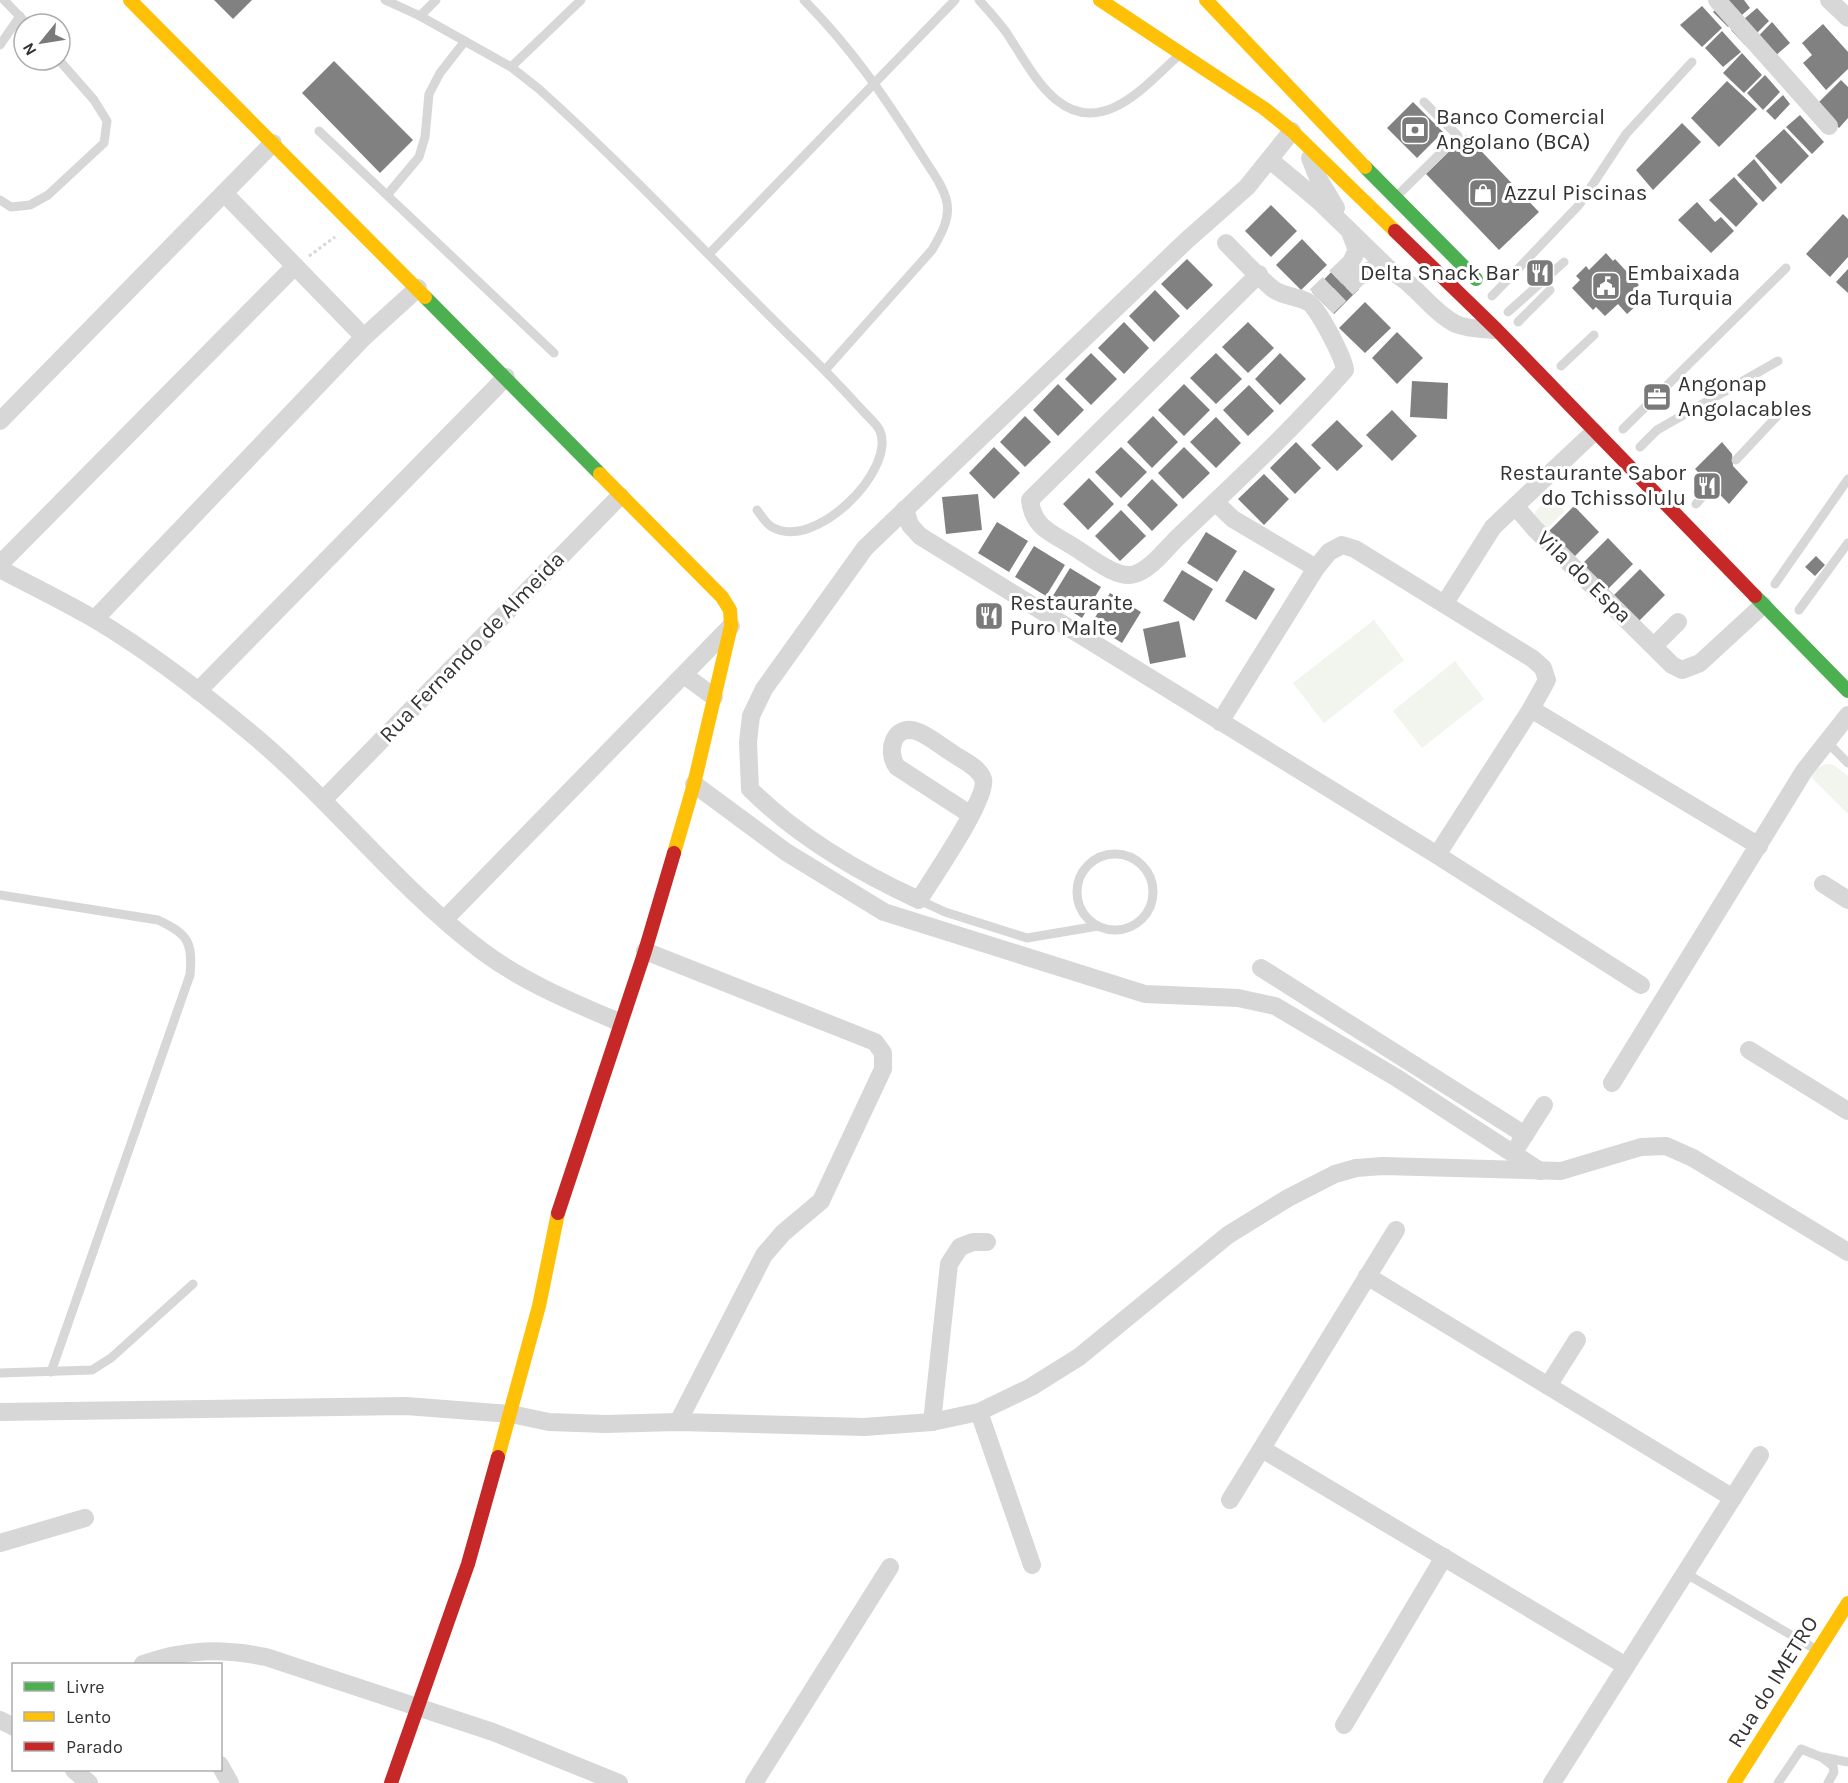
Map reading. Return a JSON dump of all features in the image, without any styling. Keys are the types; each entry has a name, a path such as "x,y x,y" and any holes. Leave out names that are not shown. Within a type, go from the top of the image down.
{"main road":[{"path":"130,0 506,377 620,496 722,597 730,610 731,626 694,784 645,951 561,1198 539,1306 468,1564 391,1783"},
{"path":"1100,0 1265,109 1292,131 1497,330 1848,691"},
{"path":"1210,1 1271,71 1397,196 1517,321"},
{"path":"1619,425 1644,451"},
{"name":"Rua do IMETRO","path":"1734,1783 1848,1603"}],"street":[{"path":"1717,0 1829,126"},
{"path":"1828,0 1848,18"},
{"path":"971,815 897,767 893,761 891,747 898,735 904,731 918,731 981,774 984,787 971,815 919,900 863,874 831,853 761,800 750,789 747,774 751,716 764,689 865,548 1186,241 1239,195 1292,131"},
{"path":"0,421 273,143"},
{"path":"1309,147 1318,178 1349,230 1357,250 1347,276 1370,268 1380,267 1390,270"},
{"path":"1270,160 1390,270 1455,323 1469,328 1497,330"},
{"path":"224,193 364,337"},
{"path":"1226,243 1283,295 1318,305 1331,340 1344,361 1345,370 1215,501 1145,568 1135,574 1123,574 1110,568 1043,528 1032,515 1030,500 1259,274"},
{"path":"0,564 295,266"},
{"path":"95,619 364,337 418,288"},
{"path":"198,691 506,377"},
{"path":"1445,603 1493,527 1594,432"},
{"name":"Rua Fernando de Almeida","path":"324,799 620,496"},
{"path":"1215,501 1233,519 1316,568"},
{"name":"Vila do Espa","path":"1516,507 1534,529 1672,665 1682,670 1694,667 1763,605"},
{"path":"905,509 910,525 920,536 1437,855 1641,985"},
{"path":"1221,722 1316,568 1329,552 1342,545 1445,603 1533,659 1543,668 1547,680 1531,709 1437,855"},
{"path":"0,569 95,619 147,652 248,730 324,799 445,919 483,951 558,996 619,1022"},
{"path":"1654,646 1678,622"},
{"path":"445,919 731,626"},
{"path":"684,675 714,697"},
{"path":"1531,709 1759,846"},
{"path":"1612,1083 1804,771 1848,715"},
{"path":"694,784 786,852 884,912 1145,994 1238,998 1275,1006 1397,1078 1540,1172"},
{"path":"1823,884 1848,900"},
{"path":"645,951 875,1042 883,1053 883,1069 821,1201 783,1233 764,1255 678,1422"},
{"path":"1261,968 1525,1135"},
{"path":"1749,1050 1848,1111"},
{"path":"1513,1154 1544,1105"},
{"path":"0,1412 406,1406 511,1414 549,1422 605,1424 678,1422 864,1427 932,1422 979,1412 1031,1387 1079,1357 1228,1235 1288,1198 1335,1174 1356,1168 1383,1166 1561,1171 1641,1146 1666,1146 1693,1158 1848,1252"},
{"path":"1230,1500 1396,1230"},
{"path":"932,1422 949,1264 960,1246 973,1242 987,1242"},
{"path":"1367,1276 1733,1498"},
{"path":"1548,1386 1577,1340"},
{"path":"979,1412 1032,1565"},
{"path":"1262,1449 1626,1666"},
{"path":"1552,1783 1760,1455"},
{"path":"0,1543 85,1518"},
{"path":"1344,1725 1444,1557"},
{"path":"754,1783 890,1567"},
{"path":"164,1661 230,1650 266,1657 417,1709 493,1732 619,1783"},
{"path":"222,1769 230,1783"},
{"path":"75,1771 89,1783"}],"lane":[{"path":"4,0 16,12"},
{"path":"385,0 420,16 511,67 552,101 710,253 826,369 880,430 884,448 867,482 841,512 817,526 793,533 772,527 757,510"},
{"path":"420,16 436,0"},
{"path":"511,67 581,0"},
{"path":"804,0 834,31 876,83 939,184 947,203 944,228 932,250 826,369"},
{"path":"710,253 956,0"},
{"path":"979,0 1004,29 1051,97 1074,111 1095,115 1117,107 1180,54"},
{"path":"0,45 12,28"},
{"path":"388,194 418,157 425,137 429,94 440,73 465,41"},
{"path":"1492,296 1579,205 1626,134 1692,62"},
{"path":"0,200 11,207 30,205 48,195 104,143 106,121 94,100 70,72"},
{"path":"1397,196 1458,136 1424,102"},
{"path":"319,131 554,353"},
{"path":"1517,321 1564,262"},
{"path":"1619,425 1786,268"},
{"path":"1517,321 1550,291"},
{"path":"1562,367 1594,335"},
{"path":"1644,451 1657,430 1778,361"},
{"path":"1736,460 1780,413"},
{"path":"1848,479 1787,597 1848,543"},
{"path":"1696,504 1709,489"},
{"path":"1827,742 1848,763"},
{"path":"919,900 945,912 1027,938 1098,926 1121,930 1142,919 1149,909 1152,886 1141,865 1131,858 1119,854 1105,855 1084,870 1078,882 1078,901 1087,918 1098,926"},
{"path":"0,895 158,920 181,931 192,953 190,975 51,1372"},
{"path":"0,1373 87,1371 102,1365 193,1284"},
{"path":"1685,1573 1818,1650"},
{"path":"1778,1783 1798,1750 1848,1762"},
{"path":"1821,1757 1834,1768 1828,1783"}],"path":[{"path":"295,266 352,223"}],"shaded area":[{"path":"1551,496 1565,511 1545,530 1535,520 1535,512"},
{"path":"1374,620 1404,660 1324,723 1293,683"},
{"path":"1455,661 1484,699 1422,748 1393,711"},
{"path":"1826,764 1834,765 1848,776 1848,814 1811,777 1818,768"}],"building":[{"path":"214,0 252,0 233,19"},
{"path":"1726,0 1744,0 1750,8 1728,27 1713,12"},
{"path":"1702,6 1722,28 1702,47 1680,25"},
{"path":"1757,8 1769,21 1745,45 1731,30"},
{"path":"1772,22 1790,43 1765,65 1748,47"},
{"path":"1823,24 1848,52 1848,69 1826,90 1803,63 1812,55 1802,43"},
{"path":"1722,31 1741,52 1723,67 1705,48"},
{"path":"1742,53 1762,75 1744,93 1723,73"},
{"path":"334,61 413,140 380,173 302,93"},
{"path":"1765,75 1780,92 1763,110 1747,93"},
{"path":"1841,80 1848,87 1848,118 1839,128 1816,105"},
{"path":"1727,81 1757,109 1719,147 1691,118"},
{"path":"1783,95 1790,104 1775,120 1766,111"},
{"name":"Banco Comercial Angolano (BCA)","path":"1413,102 1443,132 1417,158 1387,128"},
{"path":"1800,115 1824,142 1812,154 1786,127"},
{"path":"1682,123 1701,142 1653,190 1636,170"},
{"path":"1784,129 1809,156 1781,184 1755,156"},
{"name":"Azzul Piscinas","path":"1466,135 1539,212 1499,250 1426,174"},
{"path":"1754,159 1777,188 1763,202 1737,175"},
{"path":"1734,177 1758,204 1736,227 1709,200"},
{"path":"1697,202 1715,222 1721,217 1734,231 1711,253 1678,220"},
{"path":"1271,205 1297,231 1271,257 1245,231"},
{"path":"1843,214 1848,219 1848,257 1830,277 1806,254"},
{"path":"1302,239 1327,265 1301,290 1276,265"},
{"name":"Embaixada da Turquia","path":"1606,253 1613,261 1615,259 1639,285 1629,294 1638,304 1627,314 1618,304 1605,316 1596,307 1593,310 1572,288 1580,280 1576,276 1586,266 1589,270"},
{"path":"1187,259 1213,285 1187,310 1161,284"},
{"name":"Delta Snack Bar","path":"1547,259 1556,269 1535,286 1527,276 1529,269 1535,269"},
{"path":"1337,266 1359,289 1334,314 1312,292"},
{"path":"1848,269 1848,293 1836,282"},
{"path":"1155,290 1180,316 1154,342 1129,316"},
{"path":"1365,302 1391,328 1365,353 1339,328"},
{"path":"1124,322 1149,348 1124,374 1098,348"},
{"path":"1248,322 1274,348 1248,373 1222,347"},
{"path":"1397,332 1423,358 1397,384 1372,358"},
{"path":"1091,353 1117,379 1091,405 1065,379"},
{"path":"1216,353 1242,379 1216,404 1190,378"},
{"path":"1280,353 1306,379 1280,405 1255,379"},
{"path":"1412,381 1448,383 1447,419 1410,417"},
{"path":"1058,384 1084,410 1058,436 1033,410"},
{"path":"1184,384 1210,410 1184,436 1158,410"},
{"path":"1249,385 1274,411 1248,436 1223,410"},
{"path":"1392,410 1417,436 1392,461 1366,435"},
{"path":"1025,416 1051,442 1025,467 1000,442"},
{"path":"1153,416 1178,442 1152,468 1127,442"},
{"path":"1216,417 1241,443 1216,468 1190,442"},
{"path":"1337,420 1363,446 1337,471 1311,445"},
{"path":"1296,442 1321,468 1295,494 1270,468"},
{"path":"1722,442 1732,454 1733,466 1748,482 1729,504 1695,469"},
{"path":"994,447 1020,473 994,499 969,473"},
{"path":"1121,447 1147,472 1121,498 1095,472"},
{"path":"1184,447 1210,473 1183,499 1158,473"},
{"path":"1264,474 1289,499 1264,525 1238,499"},
{"path":"1089,478 1114,504 1088,530 1063,504"},
{"path":"1152,479 1178,505 1152,531 1127,505"},
{"path":"978,494 982,530 946,534 942,497"},
{"path":"1574,506 1599,532 1573,558 1548,532"},
{"path":"1121,510 1146,536 1120,561 1095,536"},
{"path":"997,522 1028,541 1009,572 978,553"},
{"path":"1206,532 1237,551 1217,582 1187,563"},
{"path":"1608,538 1633,564 1607,590 1582,564"},
{"path":"1034,546 1065,565 1046,596 1015,577"},
{"path":"1816,556 1825,565 1815,576 1805,567"},
{"path":"1070,568 1101,587 1082,618 1051,599"},
{"path":"1640,569 1665,595 1639,621 1614,595"},
{"path":"1182,570 1213,589 1194,621 1163,601"},
{"path":"1244,570 1275,589 1256,620 1225,601"},
{"path":"1110,593 1141,612 1122,643 1091,624"},
{"path":"1179,621 1186,657 1150,664 1143,629"}],"tunnel":[{"path":"1316,296 1342,271"},
{"path":"1327,307 1353,282"}],"traffic: fast":[{"path":"1365,167 1476,279"},
{"path":"425,297 600,474"},
{"path":"1755,596 1848,691"}],"traffic: slow":[{"path":"130,0 425,297"},
{"path":"1100,0 1265,109 1292,131 1395,231"},
{"path":"1206,0 1365,167"},
{"path":"600,474 722,597 730,610 731,626 694,784 674,853"},
{"path":"498,1457 539,1306 558,1213"},
{"path":"1734,1783 1848,1603"}],"traffic: jam":[{"path":"1395,231 1497,330 1755,596"},
{"path":"558,1213 645,951 674,853"},
{"path":"391,1783 468,1564 498,1457"}],"place":[{"name":"Banco Comercial Angolano (BCA)","path":"1415,130"},
{"name":"Azzul Piscinas","path":"1483,193"},
{"name":"Delta Snack Bar","path":"1540,273"},
{"name":"Embaixada da Turquia","path":"1606,286"},
{"name":"Angonap Angolacables","path":"1657,397"},
{"name":"Restaurante Sabor do Tchissolulu","path":"1707,486"},
{"name":"Restaurante Puro Malte","path":"989,616"}]}
